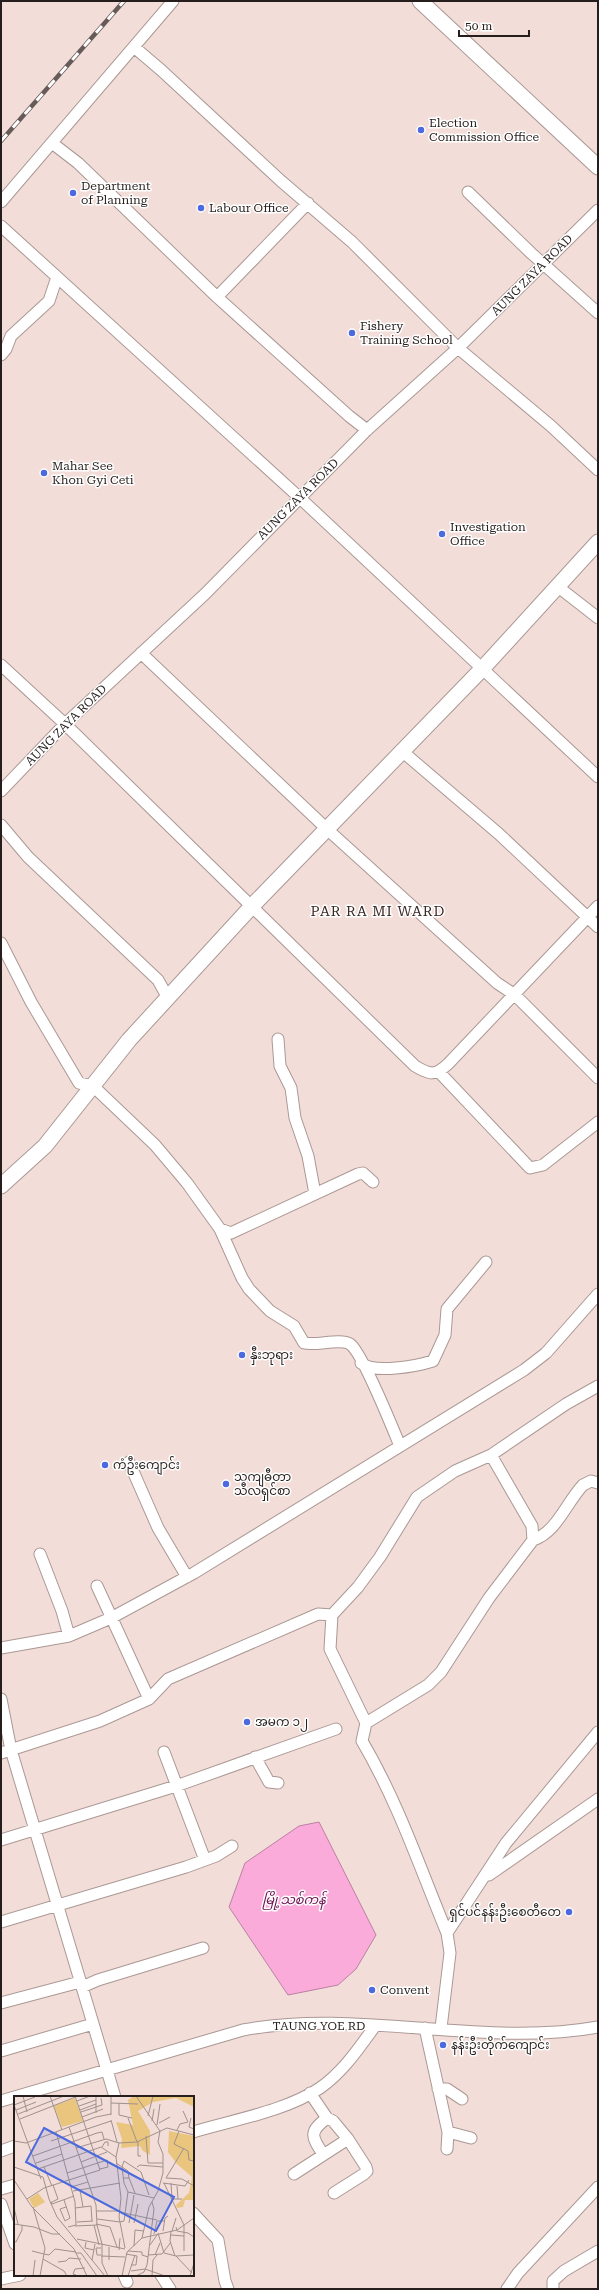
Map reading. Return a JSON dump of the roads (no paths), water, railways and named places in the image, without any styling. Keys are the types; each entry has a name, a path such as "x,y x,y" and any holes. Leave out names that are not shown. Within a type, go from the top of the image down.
{"street":[{"path":"1,202 173,1"},
{"path":"420,1 598,167"},
{"path":"134,47 161,70 223,129 352,242 458,348 551,426 598,470"},
{"path":"52,143 78,163 217,296 349,416 367,430"},
{"path":"468,192 543,264 598,313"},
{"path":"217,296 308,203"},
{"name":"AUNG ZAYA ROAD","path":"1,791 65,724 205,594 367,430 458,348 598,210"},
{"path":"1,226 300,498 598,777"},
{"path":"1,355 6,349 11,336 49,301 57,277"},
{"path":"1,1186 45,1146 129,1040 252,906 328,830 482,669 598,542"},
{"path":"557,586 598,618"},
{"path":"141,653 328,830 497,983 515,995 598,1078"},
{"path":"1,665 65,724 415,1066 427,1073 439,1072 515,995 598,906"},
{"path":"403,752 499,834 598,927"},
{"path":"1,825 28,857 158,980 168,998"},
{"path":"2,948 31,1002 79,1083 93,1086 155,1145 205,1205 220,1229 242,1278 249,1289 270,1311 294,1326 304,1343 349,1344 361,1363 400,1446"},
{"path":"278,1039 280,1066 287,1078 292,1093 295,1118 308,1156 314,1194"},
{"path":"439,1072 522,1162 530,1168 543,1165 598,1122"},
{"path":"220,1229 231,1233 314,1194 364,1173 374,1182"},
{"path":"361,1363 366,1367 380,1368 418,1366 433,1361 445,1335 447,1309 486,1262"},
{"path":"2,1643 69,1636 111,1618 187,1577 524,1370 546,1353 598,1294"},
{"path":"441,2028 450,1953 447,1933 400,1814 382,1776 362,1741 366,1723 332,1656 330,1645 332,1615 358,1587 380,1557 417,1497 455,1471 490,1455 566,1404 598,1386"},
{"path":"490,1455 532,1526 533,1540"},
{"path":"129,1462 158,1528 187,1577"},
{"path":"366,1723 428,1685 441,1672 489,1598 533,1540 542,1537 551,1529 583,1485 590,1481 598,1483"},
{"path":"40,1554 62,1611 69,1636"},
{"path":"97,1586 149,1699"},
{"path":"6,1751 100,1721 149,1699 168,1680 318,1614 332,1615"},
{"path":"1,1699 6,1751 35,1830 114,2096"},
{"path":"1,1840 176,1786 336,1729"},
{"path":"447,1933 506,1843 598,1732"},
{"path":"164,1752 204,1860"},
{"path":"255,1757 269,1782 278,1783"},
{"path":"479,1883 501,1865 598,1800"},
{"path":"1,1922 58,1906 204,1860 232,1846"},
{"path":"1,2003 98,1980 203,1948"},
{"path":"1,2051 93,2024"},
{"name":"TAUNG YOE RD","path":"19,2096 106,2072 243,2030 272,2025 322,2024 441,2028 534,2034 598,2027"},
{"path":"194,2132 285,2105 320,2088 351,2058 374,2026"},
{"path":"425,2028 448,2132 447,2149"},
{"path":"438,2089 447,2089 462,2099"},
{"path":"310,2093 327,2118 334,2121 348,2139 367,2171 334,2193"},
{"name":"TAUNG YOE RD","path":"1,2101 14,2097"},
{"path":"323,2154 315,2141 313,2134 314,2129 327,2118"},
{"path":"448,2132 471,2138"},
{"path":"294,2174 348,2139"},
{"path":"1,2151 14,2146"},
{"path":"1,2189 14,2185"},
{"path":"507,2289 518,2273 598,2187"},
{"path":"1,2204 14,2241"},
{"path":"194,2214 218,2240 228,2289"},
{"path":"553,2289 553,2281 564,2271 598,2251"},
{"path":"1,2279 15,2276"},
{"path":"162,2276 170,2289"}],"water":[{"name":"မြို့သစ်ကန်","path":"319,1822 376,1935 356,1969 338,1985 288,1995 229,1907 245,1863 299,1826"}],"railway":[{"path":"1,141 124,1"}],"place":[{"name":"Election Commission Office","path":"421,130"},
{"name":"Department of Planning","path":"73,193"},
{"name":"Labour Office","path":"201,208"},
{"name":"Fishery Training School","path":"352,333"},
{"name":"Mahar See Khon Gyi Ceti","path":"44,473"},
{"name":"Investigation Office","path":"442,534"},
{"name":"နှီးဘုရား","path":"242,1355"},
{"name":"ကံဦးကျောင်း","path":"105,1465"},
{"name":"သကျဓီတာ သီလရှင်စာ","path":"226,1484"},
{"name":"အမက ၁၂","path":"247,1722"},
{"name":"ရှင်ပင်နန်းဦးစေတီတေ","path":"569,1912"},
{"name":"Convent","path":"372,1990"},
{"name":"နန်းဦးတိုက်ကျောင်း","path":"443,2045"}],"district":[{"name":"PAR RA MI WARD","path":"378,911"}]}
